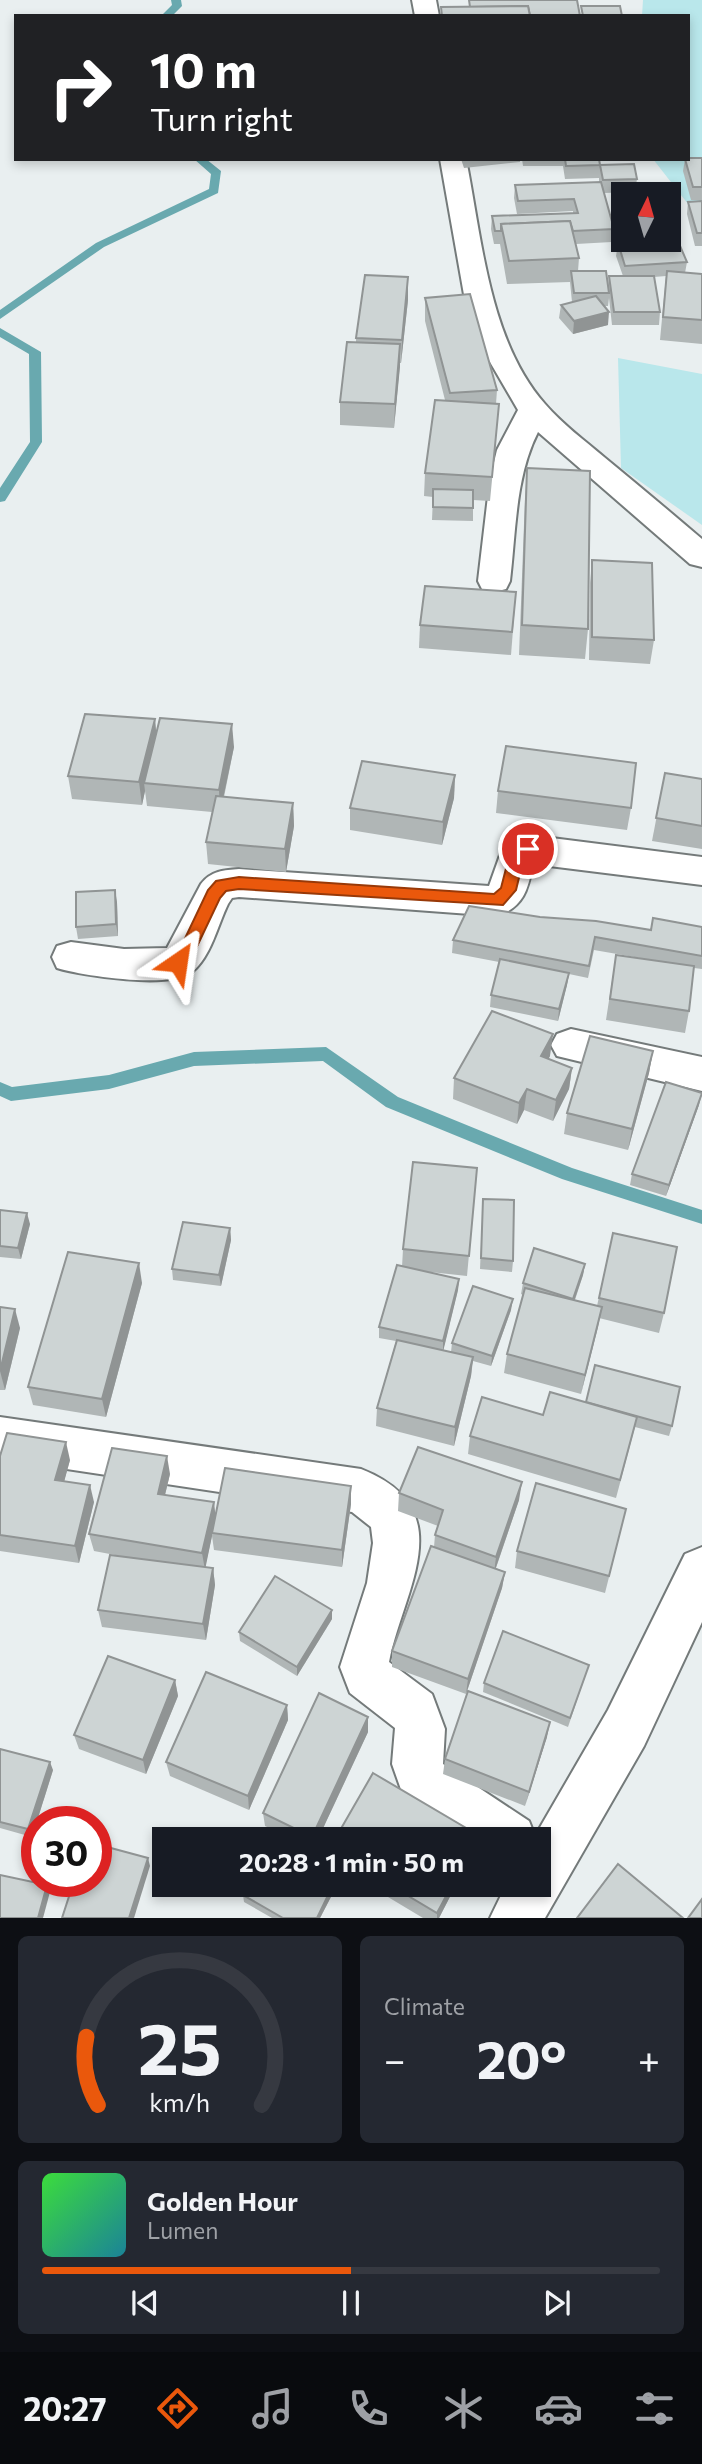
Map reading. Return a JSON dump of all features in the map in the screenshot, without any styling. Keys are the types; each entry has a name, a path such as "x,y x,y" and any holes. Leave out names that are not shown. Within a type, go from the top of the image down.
{"street":[{"path":"453,161 480,306 491,338 533,410 702,556"},
{"path":"495,581 506,479 513,450 533,410"},
{"path":"71,957 103,963 152,966 178,962 185,954 214,895 221,886 239,883 497,901 509,890 517,853 528,849 702,871"},
{"path":"571,1045 702,1074"},
{"path":"0,1438 361,1491 387,1511 396,1531 396,1561 364,1667 367,1676 414,1712 419,1720 422,1733 418,1774 422,1780 484,1827"},
{"path":"551,1841 626,1728 702,1570"},
{"path":"516,1918 524,1897"}],"shaded area":[{"path":"643,0 702,0 702,222 681,195 681,182 671,182 655,161 690,161 690,14 642,14"},
{"path":"618,358 702,374 702,525 621,468"}],"building":[{"path":"469,0 577,0 580,14 530,14 528,6 470,7"},
{"path":"528,6 530,14 442,14 441,7"},
{"path":"581,6 620,6 622,14 583,14"},
{"path":"690,158 702,158 702,187 693,187 686,161 690,161"},
{"path":"565,161 599,161 600,165 566,166"},
{"path":"634,164 637,179 603,180 600,165"},
{"path":"601,182 611,218 611,229 573,231 570,221 501,224 501,231 495,231 492,216 578,213 574,199 518,201 515,185"},
{"path":"702,201 702,233 697,233 688,202"},
{"path":"570,221 579,258 509,261 501,224"},
{"path":"681,248 687,262 625,266 621,252 681,252"},
{"path":"571,271 606,271 609,293 574,293"},
{"path":"667,271 702,274 702,320 663,317"},
{"path":"365,275 408,277 402,340 356,338"},
{"path":"609,276 654,276 660,312 614,312"},
{"path":"470,294 497,390 450,393 425,298"},
{"path":"596,296 609,312 574,321 561,305"},
{"path":"347,342 400,344 395,404 340,402"},
{"path":"435,400 499,404 492,477 425,473"},
{"path":"527,468 590,471 588,629 522,625"},
{"path":"433,489 473,490 473,508 433,507"},
{"path":"592,560 652,563 654,640 592,637"},
{"path":"425,586 516,592 512,632 420,625"},
{"path":"85,714 155,719 139,782 68,776"},
{"path":"160,718 232,724 219,790 144,783"},
{"path":"506,746 636,763 631,808 498,791"},
{"path":"362,761 455,775 443,822 350,808"},
{"path":"665,773 702,779 702,826 656,818"},
{"path":"216,796 293,803 285,849 206,842"},
{"path":"115,890 116,924 76,927 76,892"},
{"path":"469,906 651,930 653,918 702,927 702,956 595,937 589,966 453,940"},
{"path":"616,955 694,966 689,1011 610,999"},
{"path":"500,959 569,973 559,1009 491,995"},
{"path":"492,1011 553,1034 541,1056 572,1068 556,1100 527,1089 519,1103 454,1078"},
{"path":"590,1036 653,1051 632,1129 567,1113"},
{"path":"666,1082 702,1093 669,1185 632,1174"},
{"path":"413,1162 477,1168 469,1256 403,1249"},
{"path":"483,1199 514,1200 513,1261 481,1258"},
{"path":"0,1210 27,1213 18,1248 0,1246"},
{"path":"183,1222 230,1228 219,1275 172,1269"},
{"path":"613,1233 677,1247 664,1313 599,1298"},
{"path":"534,1248 585,1264 573,1299 523,1283"},
{"path":"68,1252 139,1263 102,1399 28,1387"},
{"path":"397,1265 459,1279 443,1341 379,1327"},
{"path":"473,1286 513,1299 492,1356 452,1343"},
{"path":"525,1288 602,1307 585,1375 507,1354"},
{"path":"0,1307 15,1309 0,1371"},
{"path":"397,1340 473,1357 455,1427 377,1408"},
{"path":"595,1365 680,1387 672,1426 586,1402"},
{"path":"550,1392 637,1417 620,1480 470,1436 482,1397 543,1415"},
{"path":"7,1433 66,1442 55,1480 90,1485 75,1546 0,1535 0,1456"},
{"path":"418,1447 522,1482 496,1557 435,1535 443,1510 399,1493"},
{"path":"112,1448 167,1456 158,1494 214,1502 202,1553 89,1534"},
{"path":"225,1468 351,1486 342,1550 212,1533"},
{"path":"536,1483 626,1509 609,1576 517,1551"},
{"path":"431,1546 505,1572 468,1679 392,1651"},
{"path":"110,1555 213,1568 203,1624 98,1610"},
{"path":"275,1576 332,1610 297,1667 239,1632"},
{"path":"503,1631 589,1665 570,1718 484,1683"},
{"path":"108,1656 175,1680 143,1760 74,1735"},
{"path":"206,1672 287,1705 248,1796 166,1762"},
{"path":"468,1691 550,1722 529,1792 445,1759"},
{"path":"319,1693 368,1717 317,1827 292,1827 263,1813"},
{"path":"0,1749 50,1762 36,1806 21,1806 21,1827 0,1822"},
{"path":"373,1773 464,1827 342,1827"},
{"path":"112,1848 148,1858 129,1918 62,1918 69,1897 112,1897"},
{"path":"618,1864 683,1918 577,1918"},
{"path":"0,1875 21,1879 21,1897 44,1897 38,1918 0,1918"},
{"path":"246,1897 327,1897 317,1918 283,1918"},
{"path":"410,1897 446,1897 437,1913"},
{"path":"702,1899 702,1918 688,1918"}],"waterway":[{"path":"168,14 177,6 176,0"},
{"path":"0,315 100,245 214,191 217,173 202,161"},
{"path":"0,332 35,352 36,442 0,498"},
{"path":"0,1089 11,1094 109,1082 194,1059 326,1054 392,1102 568,1174 702,1217"}],"route":[{"path":"178,962 185,954 221,886 239,883 497,901 509,890 517,853 528,849"}]}
